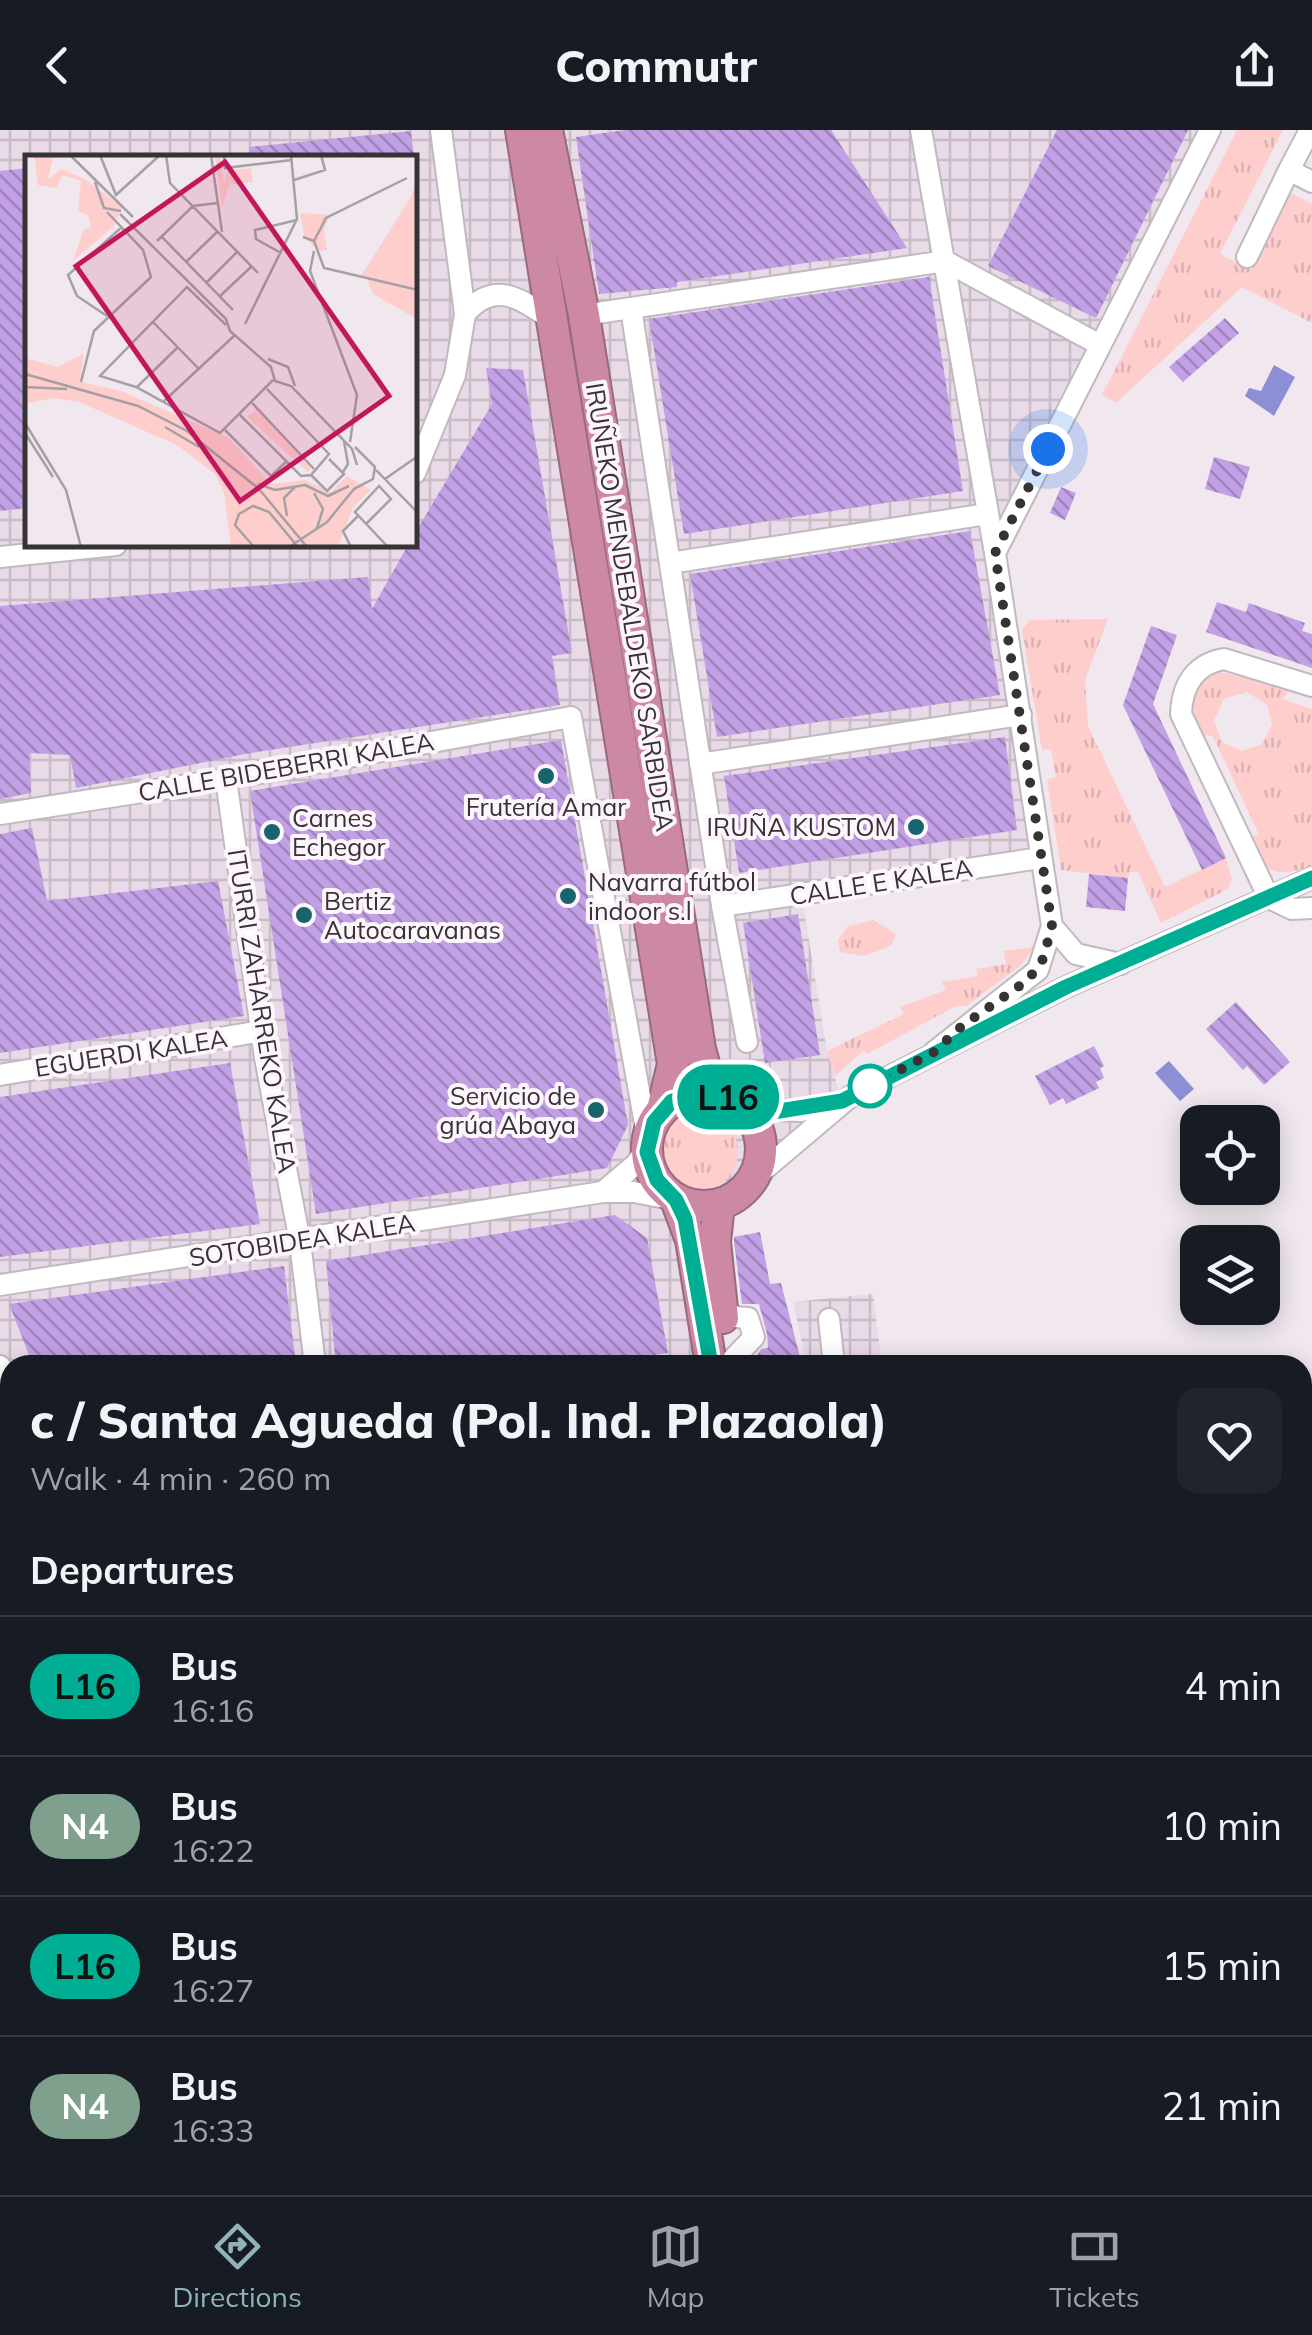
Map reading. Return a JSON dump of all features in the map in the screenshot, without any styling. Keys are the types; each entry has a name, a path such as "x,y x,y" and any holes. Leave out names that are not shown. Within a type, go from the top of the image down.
{"highway":[{"name":"IRUÑEKO MENDEBALDEKO SARBIDEA","path":"522,130 674,1064 662,1110"},
{"name":"IRUÑEKO MENDEBALDEKO SARBIDEA","path":"548,130 584,315 700,1049 712,1092"},
{"path":"676,1200 719,1204 740,1193 753,1178 762,1152 758,1128 745,1109 712,1092 685,1095 662,1110 648,1143 657,1180 676,1200 691,1240 723,1355"},
{"path":"719,1204 715,1242 724,1355"}],"street":[{"path":"418,465 455,375 465,314 441,130"},
{"path":"920,130 1021,714 1054,940 1047,968 1063,988"},
{"path":"995,553 1210,130"},
{"path":"1246,257 1310,130"},
{"path":"1290,170 1312,182"},
{"path":"584,315 944,261 1100,345"},
{"path":"465,314 475,302 500,292 518,296 554,321"},
{"path":"631,308 722,906 747,1042"},
{"path":"670,563 987,514"},
{"path":"0,556 84,548"},
{"path":"1312,686 1224,659 1211,661 1192,675 1182,697 1181,714 1269,898 1292,909 1312,908"},
{"path":"700,764 1021,714"},
{"name":"CALLE BIDEBERRI KALEA","path":"0,814 226,780 572,717 648,1143"},
{"name":"ITURRI ZAHARREKO KALEA","path":"226,780 262,1032 300,1242 314,1355"},
{"name":"CALLE E KALEA","path":"722,906 1040,858"},
{"path":"753,1178 842,1101 1063,988 1312,878"},
{"path":"1054,940 1090,960 1121,964"},
{"path":"934,1052 962,1026 1028,980 1054,940"},
{"name":"EGUERDI KALEA","path":"0,1075 262,1032"},
{"path":"745,1109 801,1111 842,1101"},
{"path":"603,1192 636,1164 648,1143"},
{"name":"SOTOBIDEA KALEA","path":"0,1285 36,1276 300,1242 603,1192 676,1200"},
{"path":"830,1319 833,1355"}],"shaded area":[{"path":"0,130 1210,130 995,553 1040,858 802,898 827,1051 842,1101 708,1217 702,1232 724,1355 0,1355"},
{"path":"873,1294 881,1355 805,1355 793,1302"}],"green space":[{"path":"1237,130 1283,130 1220,254 1251,270 1291,193 1312,204 1312,323 1242,287 1116,403 1102,395"},
{"path":"1108,619 1085,680 1088,726 1165,887 1226,858 1232,879 1228,889 1161,923 1138,872 1129,872 1128,878 1061,870 1047,779 1056,777 1051,749 1042,750 1022,630 1030,620"},
{"path":"1218,672 1292,687 1283,699 1312,709 1312,866 1288,872 1271,870 1251,849 1245,837 1259,835 1213,736 1200,735 1196,725 1194,698 1208,677","holes":["1247,692 1267,705 1272,725 1262,744 1242,751 1222,742 1214,720 1224,699"]},
{"path":"873,920 896,934 891,946 864,956 840,952 838,940 848,926"},
{"path":"1034,947 1020,966 966,1006 956,1006 867,1054 863,1051 835,1076 827,1051 904,1014 900,1007 946,990 942,982 978,976 976,969 1006,964 1004,951"},
{"path":"698,1111 713,1114 726,1123 735,1136 735,1166 726,1179 713,1188 698,1191 683,1188 670,1179 661,1166 658,1151 661,1136 670,1123 683,1114"}],"water":[{"path":"1274,365 1295,377 1274,416 1245,396 1249,388 1261,391"},
{"path":"1169,1061 1194,1089 1180,1101 1155,1073"}],"building":[{"path":"625,130 831,130 907,248 677,282 677,287 599,294 576,137"},
{"path":"1057,130 1188,130 1096,318 988,266"},
{"path":"411,131 414,155 249,155 249,147"},
{"path":"25,168 25,508 0,511 0,171"},
{"path":"929,277 963,491 684,534 649,319"},
{"path":"1225,318 1239,333 1183,382 1169,367"},
{"path":"486,368 523,370 572,653 552,656 560,705 245,754 76,788 70,755 29,753 31,793 0,799 0,606 368,577 372,609 406,548 418,548 418,528 492,404"},
{"path":"1214,457 1250,467 1240,499 1205,489"},
{"path":"1061,487 1076,493 1065,520 1050,513"},
{"path":"970,531 1000,695 717,737 690,574"},
{"path":"1217,602 1246,612 1249,603 1305,623 1302,631 1312,634 1312,668 1206,632"},
{"path":"1151,626 1177,635 1153,704 1226,858 1202,870 1123,705"},
{"path":"1005,737 1017,830 739,873 724,776"},
{"path":"561,740 628,1125 607,1168 316,1214 250,791"},
{"path":"32,828 47,901 218,881 244,1016 0,1053 0,834"},
{"path":"1089,874 1128,878 1125,911 1086,907"},
{"path":"798,914 820,1055 765,1063 743,923"},
{"path":"1236,1002 1290,1062 1264,1085 1247,1066 1243,1070 1206,1029"},
{"path":"1094,1046 1104,1066 1100,1068 1104,1078 1096,1082 1099,1088 1066,1104 1063,1098 1050,1105 1035,1076"},
{"path":"230,1063 260,1224 0,1257 0,1097"},
{"path":"615,1215 647,1238 668,1353 335,1355 326,1261"},
{"path":"760,1232 770,1284 781,1283 799,1355 757,1355 768,1348 767,1334 759,1304 742,1304 734,1237"},
{"path":"284,1266 295,1355 29,1355 9,1304"}],"bus line":[{"name":"L16","path":"709,1355 685,1219 676,1200 657,1180 647,1152 654,1122 672,1101 698,1092 712,1092 745,1109 773,1112 801,1111 842,1101 1066,987 1312,878"}],"place":[{"name":"Frutería Amar","path":"546,776"},
{"name":"IRUÑA KUSTOM","path":"916,827"},
{"name":"Carnes Echegor","path":"272,832"},
{"name":"Navarra fútbol indoor s.l","path":"568,896"},
{"name":"Bertiz Autocaravanas","path":"304,915"},
{"name":"Servicio de grúa Abaya","path":"596,1110"}],"route":[{"path":"870,1086 934,1052 962,1026 1012,993 1038,970 1046,952 1052,926 995,553 1048,449"}]}
